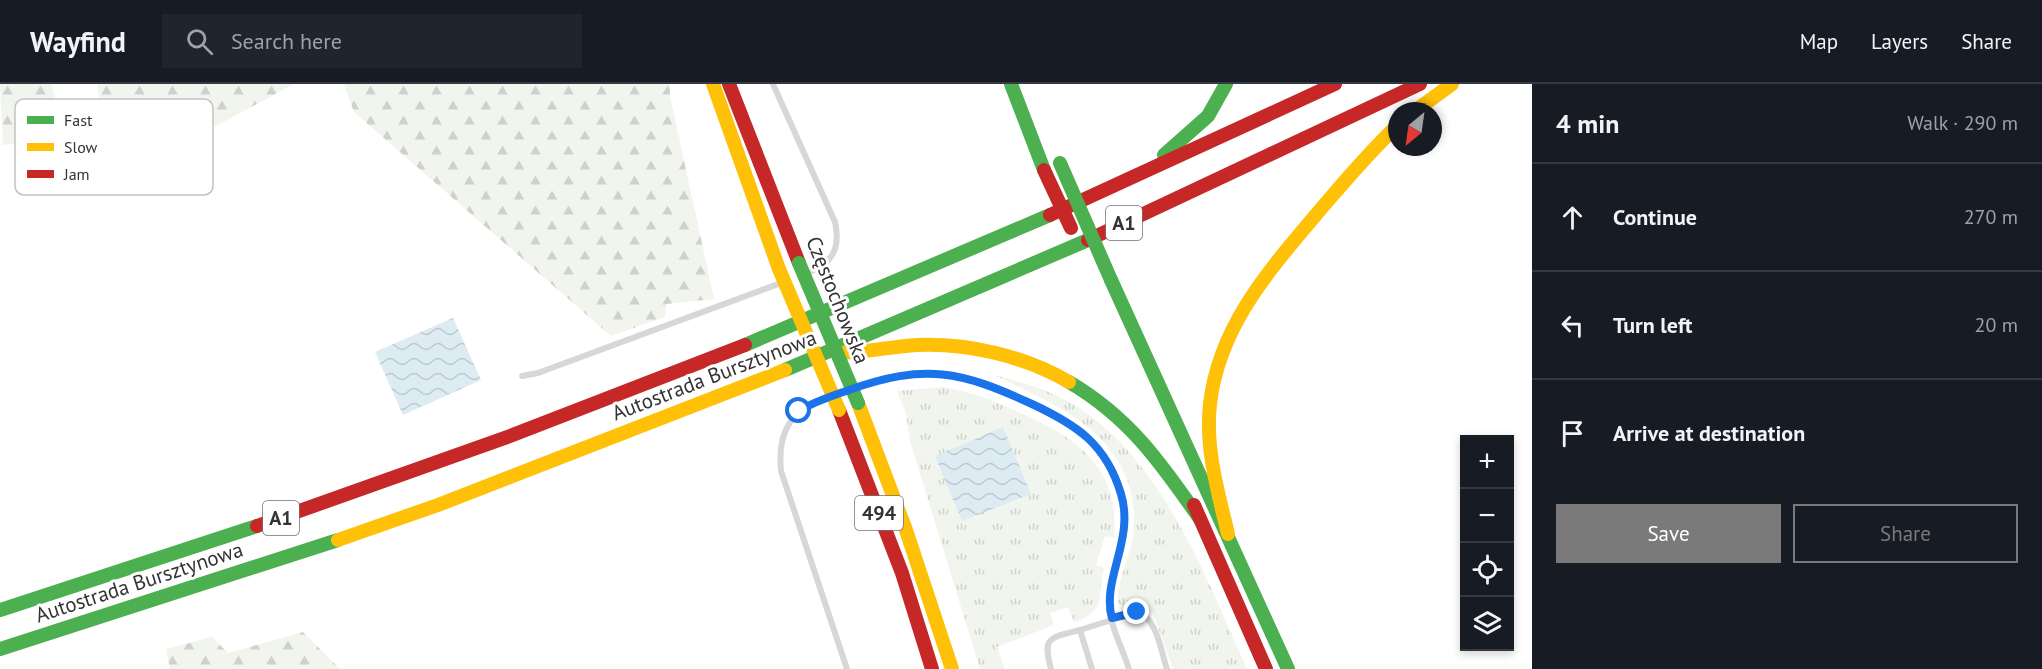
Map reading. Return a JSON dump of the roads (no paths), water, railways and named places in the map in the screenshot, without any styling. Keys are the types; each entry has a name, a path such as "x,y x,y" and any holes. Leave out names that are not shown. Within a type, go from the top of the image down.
{"main road":[{"name":"Częstochowska","path":"713,84 779,269 839,410 902,573 932,669"},
{"name":"Częstochowska","path":"729,84 800,269 858,403 906,530 952,669"},
{"path":"1011,84 1044,170 1083,254"},
{"path":"1129,180 1198,127 1215,107 1226,84"},
{"name":"Autostrada Bursztynowa","path":"0,610 309,509 560,418 841,306 1129,180 1335,84"},
{"name":"Autostrada Bursztynowa","path":"0,649 438,506 825,354 1116,227 1420,84"},
{"path":"1427,102 1452,84"},
{"path":"1228,534 1214,478 1209,436 1210,404 1224,345 1243,307 1267,273 1356,167 1388,135"},
{"path":"1053,149 1288,669"},
{"path":"825,354 905,346 956,346 1008,355 1056,375 1081,388 1129,426 1200,519"},
{"path":"1172,456 1266,669"}],"lane":[{"path":"773,84 838,233 835,253 829,261 821,268 800,269"},
{"path":"522,376 538,373 790,280"},
{"path":"847,669 784,480 779,451 784,432 799,411 812,403 895,376 933,373 979,380 1068,420 1093,441 1117,480 1125,515 1125,535 1109,604 1129,669"},
{"path":"20,612 49,595"},
{"path":"1051,669 1045,648 1047,641 1112,618 1137,612 1148,617 1167,669"},
{"path":"1080,630 1092,669"},
{"path":"23,633 58,631"}],"water":[{"path":"453,318 481,380 403,415 375,352"},
{"path":"1003,427 1031,494 962,521 935,456"}]}
